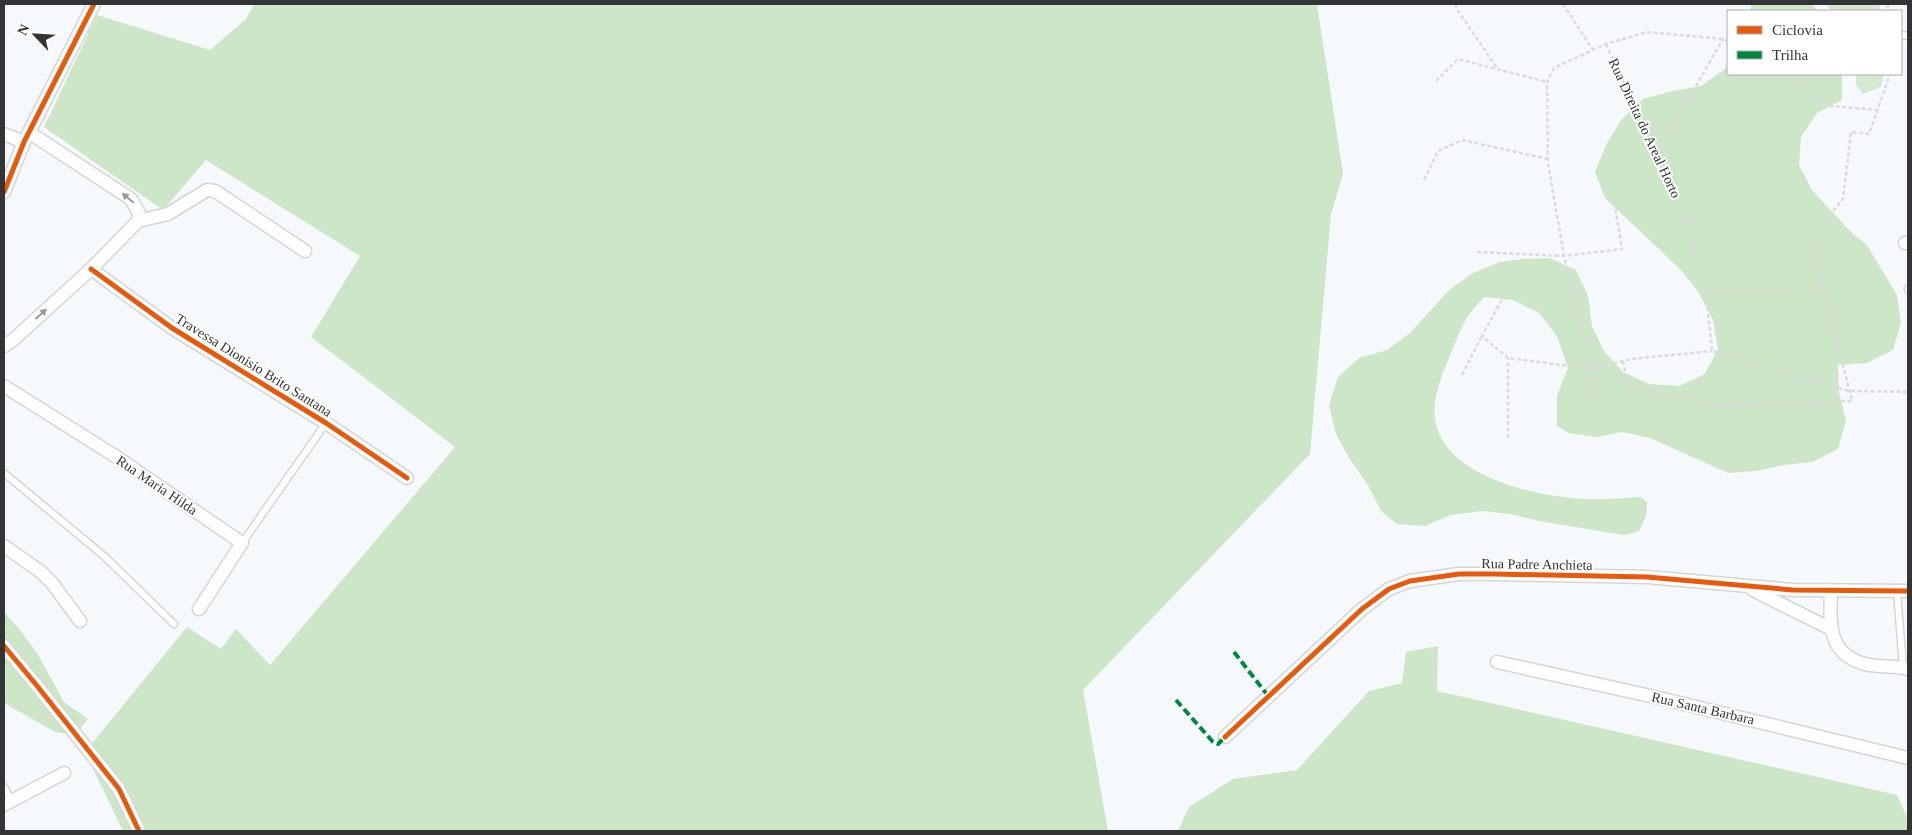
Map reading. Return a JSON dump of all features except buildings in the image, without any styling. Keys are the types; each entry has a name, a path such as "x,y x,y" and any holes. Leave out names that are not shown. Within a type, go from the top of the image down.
{"street":[{"path":"4,192 27,138 94,4"},
{"path":"4,134 27,138 131,199 139,213 138,221"},
{"path":"4,346 91,269 138,221 168,214 207,190 216,191 305,251"},
{"name":"Travessa Dionisio Brito Santana","path":"91,269 172,328 326,423 407,478"},
{"name":"Rua Maria Hilda","path":"4,386 115,456 242,543"},
{"path":"198,609 242,543"},
{"path":"4,546 52,583 80,620"},
{"name":"Rua Padre Anchieta","path":"1225,737 1362,609 1389,589 1410,581 1459,574 1504,574 1647,577 1831,591 1903,591"},
{"path":"1746,586 1831,629"},
{"path":"1831,591 1831,629 1832,636 1839,649 1851,658 1866,664 1906,668"},
{"path":"4,646 119,789 139,831"},
{"name":"Rua Santa Barbara","path":"1497,662 1664,699 1908,758"},
{"path":"8,803 64,773"}],"lane":[{"path":"242,543 326,423"},
{"path":"4,473 104,556 174,624"},
{"path":"1903,591 1906,668"},
{"path":"4,788 8,803"}],"path":[{"path":"1456,4 1456,8 1498,69"},
{"path":"1563,4 1593,50"},
{"path":"1587,416 1592,369 1564,256 1548,159 1547,82 1554,68 1606,44 1647,32 1723,39 1727,41"},
{"path":"1657,154 1723,39"},
{"path":"1436,81 1458,59 1547,82"},
{"path":"1782,75 1831,106 1877,110"},
{"path":"1623,361 1628,386 1720,406 1852,401 1811,236 1843,199 1852,132 1869,134 1890,75"},
{"path":"1424,180 1438,151 1462,140 1548,159"},
{"path":"1477,252 1564,256 1622,249 1613,194"},
{"path":"1706,289 1824,288"},
{"path":"1462,375 1505,294"},
{"path":"1482,336 1508,358 1592,369 1623,361 1712,351 1849,391 1908,392"},
{"path":"1508,358 1508,438"}],"green space":[{"path":"254,4 1317,4 1343,174 1331,214 1310,454 1083,690 1108,831 123,831 85,752 187,627 221,649 236,629 270,665 455,447 311,337 360,256 206,160 163,210 44,127 97,15 210,50 246,19"},
{"path":"1752,4 1812,4 1816,10 1750,10"},
{"path":"1826,4 1879,4 1881,10 1830,10"},
{"path":"1727,65 1727,75 1842,75 1842,100 1817,113 1801,137 1799,165 1812,190 1852,233 1867,245 1897,295 1901,323 1893,350 1867,363 1838,365 1839,392 1846,421 1838,449 1812,462 1756,471 1728,473 1650,438 1622,432 1597,437 1569,433 1557,426 1557,396 1568,368 1557,336 1539,313 1513,300 1484,297 1465,321 1439,385 1434,409 1436,425 1445,444 1459,459 1477,471 1520,489 1584,499 1641,497 1647,502 1646,516 1639,531 1624,535 1539,521 1510,514 1482,511 1451,515 1425,526 1397,524 1381,511 1368,485 1351,461 1336,434 1329,405 1338,377 1359,358 1387,350 1410,333 1449,290 1473,273 1500,262 1550,258 1576,270 1588,296 1592,326 1604,351 1623,372 1649,384 1679,386 1705,374 1718,349 1713,320 1699,293 1681,270 1605,198 1595,172 1606,145 1621,120 1643,99 1701,86 1725,69"},
{"path":"1856,75 1884,75 1881,87 1863,94 1856,85"},
{"path":"4,612 37,653 64,702 88,719 75,735 55,732 6,704 4,701"},
{"path":"1438,646 1437,691 1897,795 1908,819 1908,831 1178,831 1189,807 1233,779 1297,770 1369,691 1402,683 1406,652"}],"marked path":[{"path":"1234,652 1269,697"},
{"path":"1176,700 1213,742 1218,744 1225,737"}],"cycle path":[{"path":"4,192 24,142 94,4"},
{"path":"91,269 172,328 326,423 407,478"},
{"path":"1225,737 1362,609 1389,589 1410,581 1459,574 1647,577 1793,590 1908,591"},
{"path":"4,646 119,789 139,831"}]}
